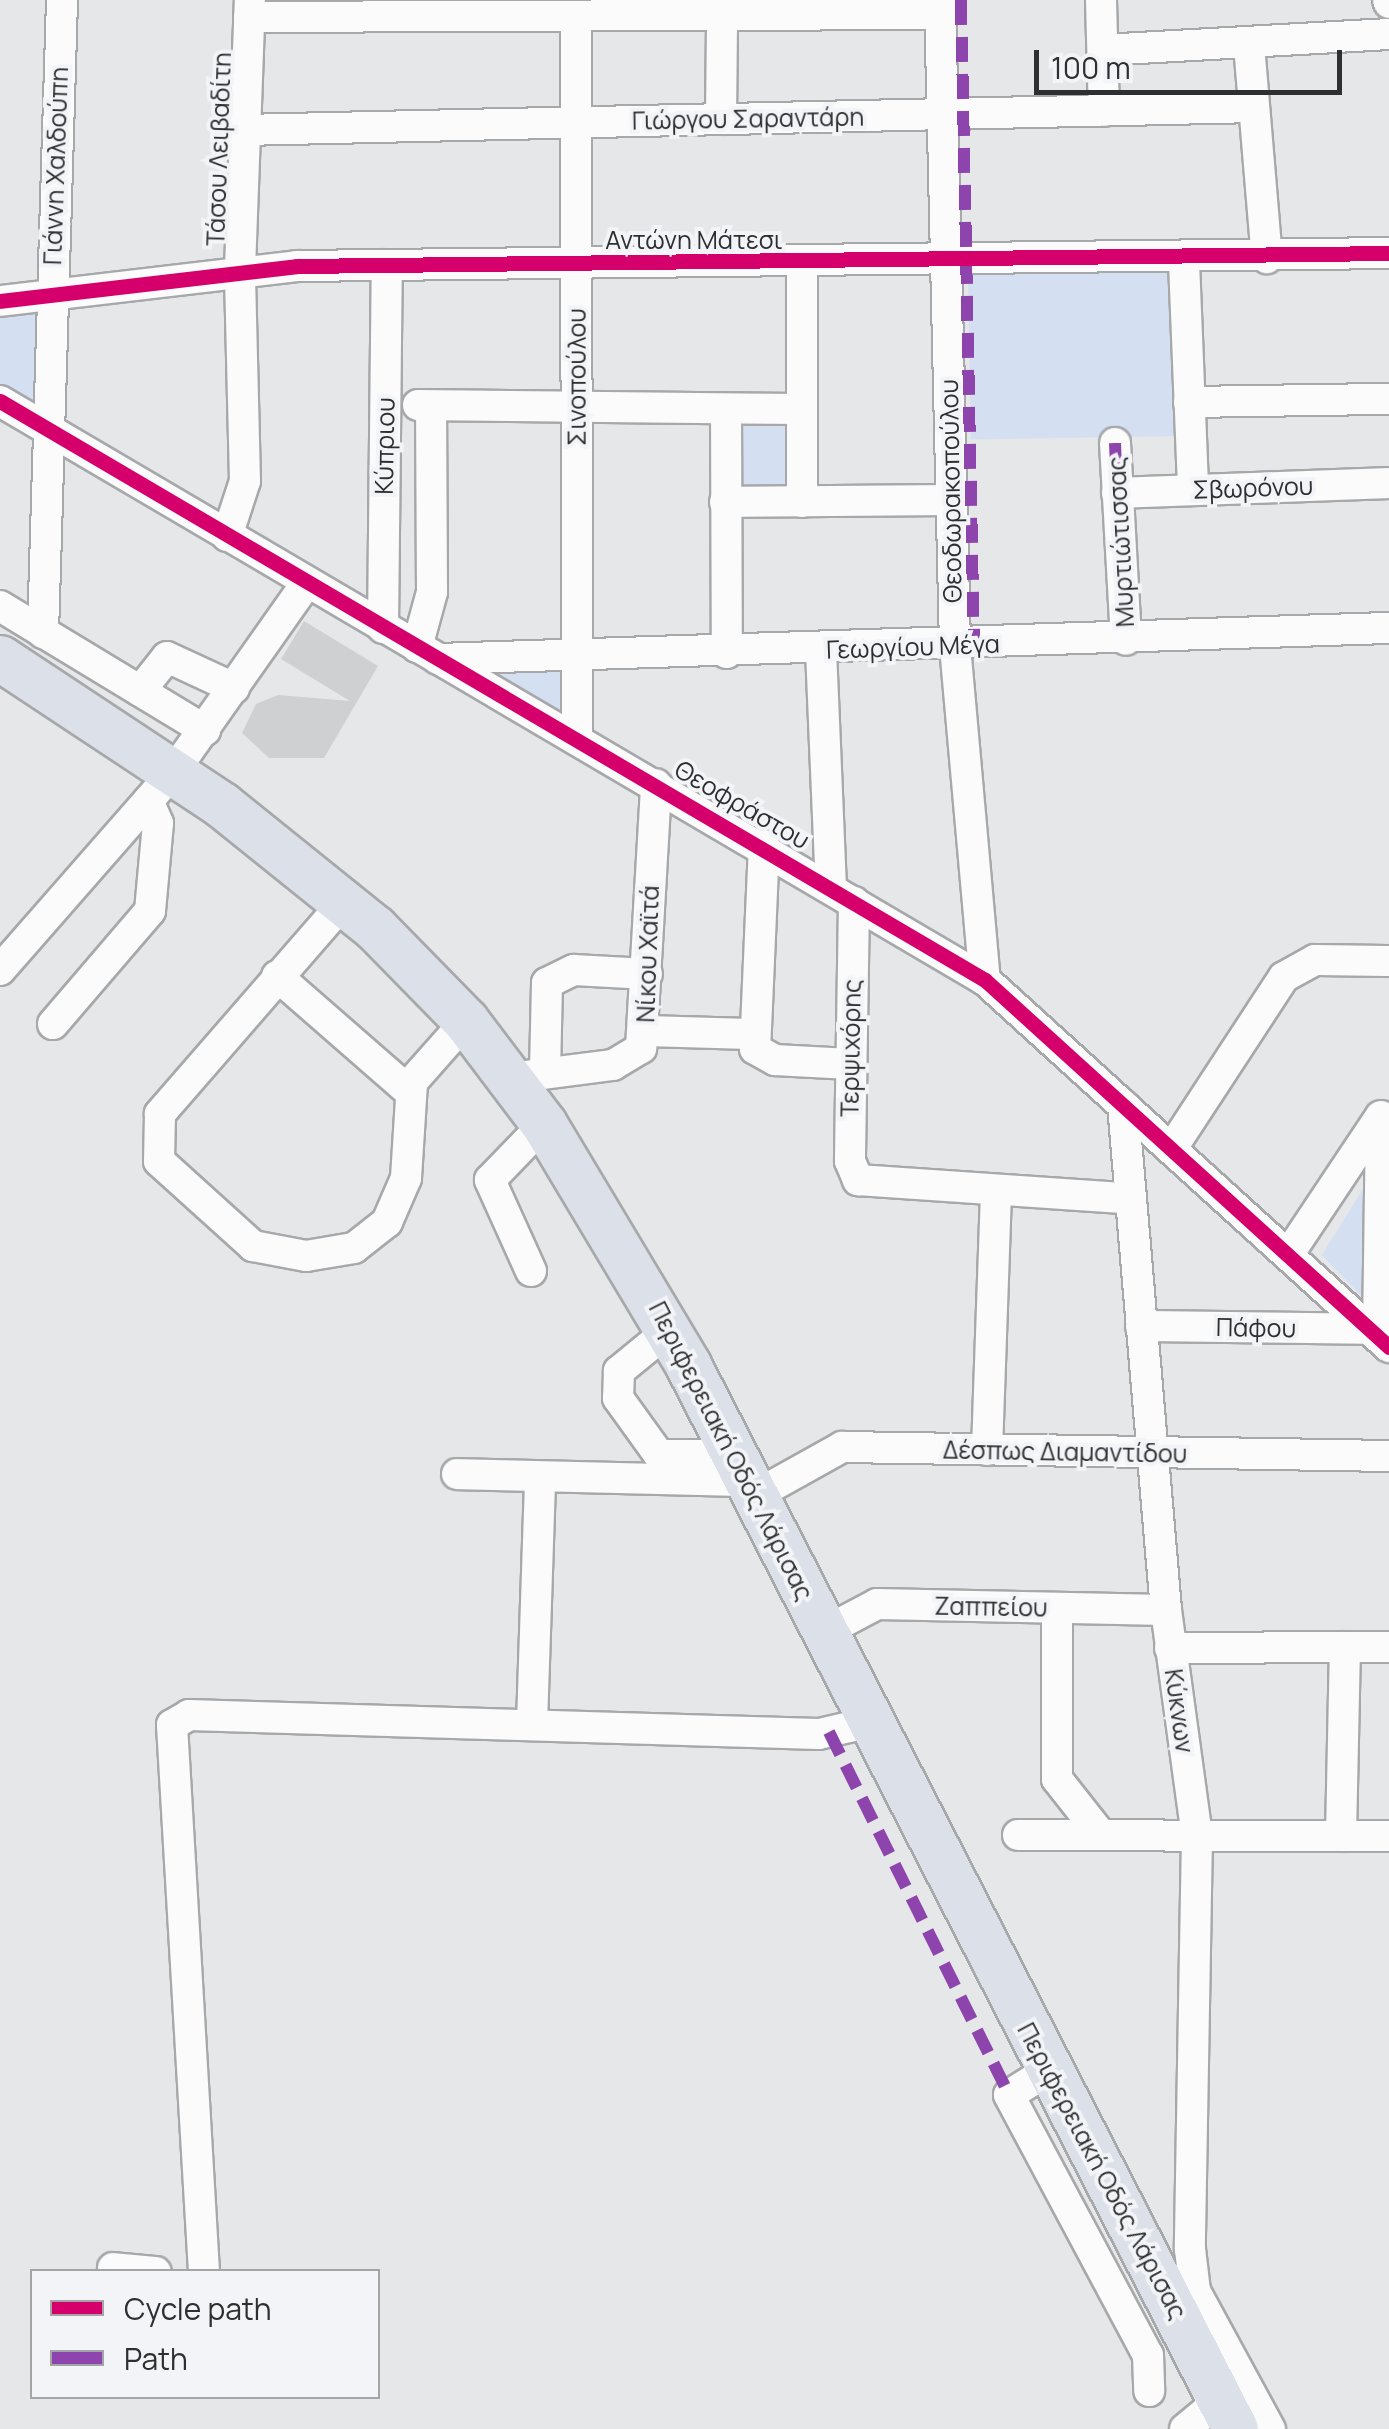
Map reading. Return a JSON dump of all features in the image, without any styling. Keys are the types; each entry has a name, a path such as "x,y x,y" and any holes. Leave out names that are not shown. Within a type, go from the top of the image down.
{"highway":[{"name":"Περιφερειακή Οδός Λάρισας","path":"0,658 160,786 344,902 466,1021 528,1075 544,1124 669,1330 1049,2070 1184,2299 1228,2415"}],"street":[{"name":"Γιάννη Χαλδούπη","path":"43,633 62,0"},
{"path":"1101,0 1104,111"},
{"path":"250,9 576,16 722,15 806,7 947,5"},
{"name":"Θεοδωρακοπούλου","path":"947,5 955,264 951,500 985,980"},
{"name":"Τάσου Λειβαδίτη","path":"228,536 245,481 240,269 242,130 250,9"},
{"path":"721,120 722,15"},
{"name":"Σινοπούλου","path":"576,16 577,737"},
{"path":"1103,50 1249,45 1389,34"},
{"path":"1249,45 1267,258"},
{"name":"Γιώργου Σαραντάρη","path":"242,130 1254,108"},
{"name":"Αντώνη Μάτεσι","path":"0,301 240,269 1184,262 1389,253"},
{"path":"1184,262 1193,490"},
{"path":"955,264 964,646"},
{"name":"Κύπριου","path":"383,628 387,265"},
{"path":"802,265 802,502"},
{"path":"1190,402 1389,399"},
{"name":"Θεοφράστου","path":"0,402 306,584 764,844 985,980 1290,1252 1379,1337"},
{"path":"427,653 432,547 431,476 424,406 800,409"},
{"path":"726,409 727,652"},
{"name":"Μυρτιώτισσας","path":"1115,444 1126,640"},
{"path":"385,475 431,476"},
{"name":"Σβωρόνου","path":"1117,493 1389,483"},
{"path":"725,502 951,500"},
{"path":"384,546 432,547"},
{"path":"0,970 160,786 306,584"},
{"path":"0,606 204,730"},
{"name":"Γεωργίου Μέγα","path":"427,653 577,655 820,650 1389,628"},
{"name":"Τερψιχόρης","path":"820,650 842,895 850,1161 867,1186 996,1193"},
{"path":"140,691 167,656 234,688"},
{"name":"Νίκου Χαϊτά","path":"528,1075 631,1058 646,1032 656,784"},
{"path":"53,1024 150,911 160,786"},
{"path":"757,1046 764,844"},
{"path":"344,902 160,1114 153,1140 159,1161 253,1246 306,1256 354,1248 387,1222 406,1178 410,1092 466,1021"},
{"path":"1172,1148 1284,977 1316,960 1389,961"},
{"path":"528,1075 547,984 574,970 647,974"},
{"path":"276,976 410,1092"},
{"path":"646,1032 757,1046 850,1064"},
{"name":"Κύκνων","path":"1123,1105 1125,1198 1141,1326 1150,1454 1170,1648 1197,1835 1184,2299"},
{"path":"1379,1337 1385,1109"},
{"path":"1290,1252 1385,1109"},
{"path":"531,1270 490,1180 544,1124"},
{"path":"987,1450 996,1193 1125,1198"},
{"name":"Πάφου","path":"1141,1326 1379,1337"},
{"path":"669,1330 619,1371 618,1398 658,1455 745,1477"},
{"name":"Δέσπως Διαμαντίδου","path":"745,1477 831,1449 1389,1456"},
{"path":"457,1474 745,1477"},
{"path":"532,1723 540,1477"},
{"name":"Ζαππείου","path":"824,1632 877,1604 1166,1610"},
{"path":"1057,1608 1057,1779 1101,1835"},
{"path":"1342,1836 1344,1647"},
{"path":"1170,1648 1389,1648"},
{"path":"204,2269 172,1725 189,1715 819,1734 871,1722"},
{"path":"1018,1835 1389,1836"},
{"path":"1049,2070 1009,2095 1148,2355 1149,2391"},
{"path":"114,2268 124,2269"},
{"path":"1184,2299 1270,2429"},
{"path":"1186,2429 1228,2415"}],"shaded area":[{"path":"1177,271 1180,436 971,440 968,275"},
{"path":"40,309 39,408 0,384 0,315"},
{"path":"796,420 797,495 737,496 736,421"},
{"path":"574,667 573,721 483,669"},
{"path":"1369,1179 1375,1310 1322,1255"}],"building":[{"path":"304,621 378,666 324,758 269,758 242,733 256,704 278,695 350,701 281,659"}],"marked path":[{"path":"961,0 974,646"},
{"path":"1115,443 1117,493"},
{"path":"829,1732 1009,2095"}],"cycle path":[{"path":"0,301 297,266 1389,253"},
{"path":"0,401 985,980 1389,1347"}]}
